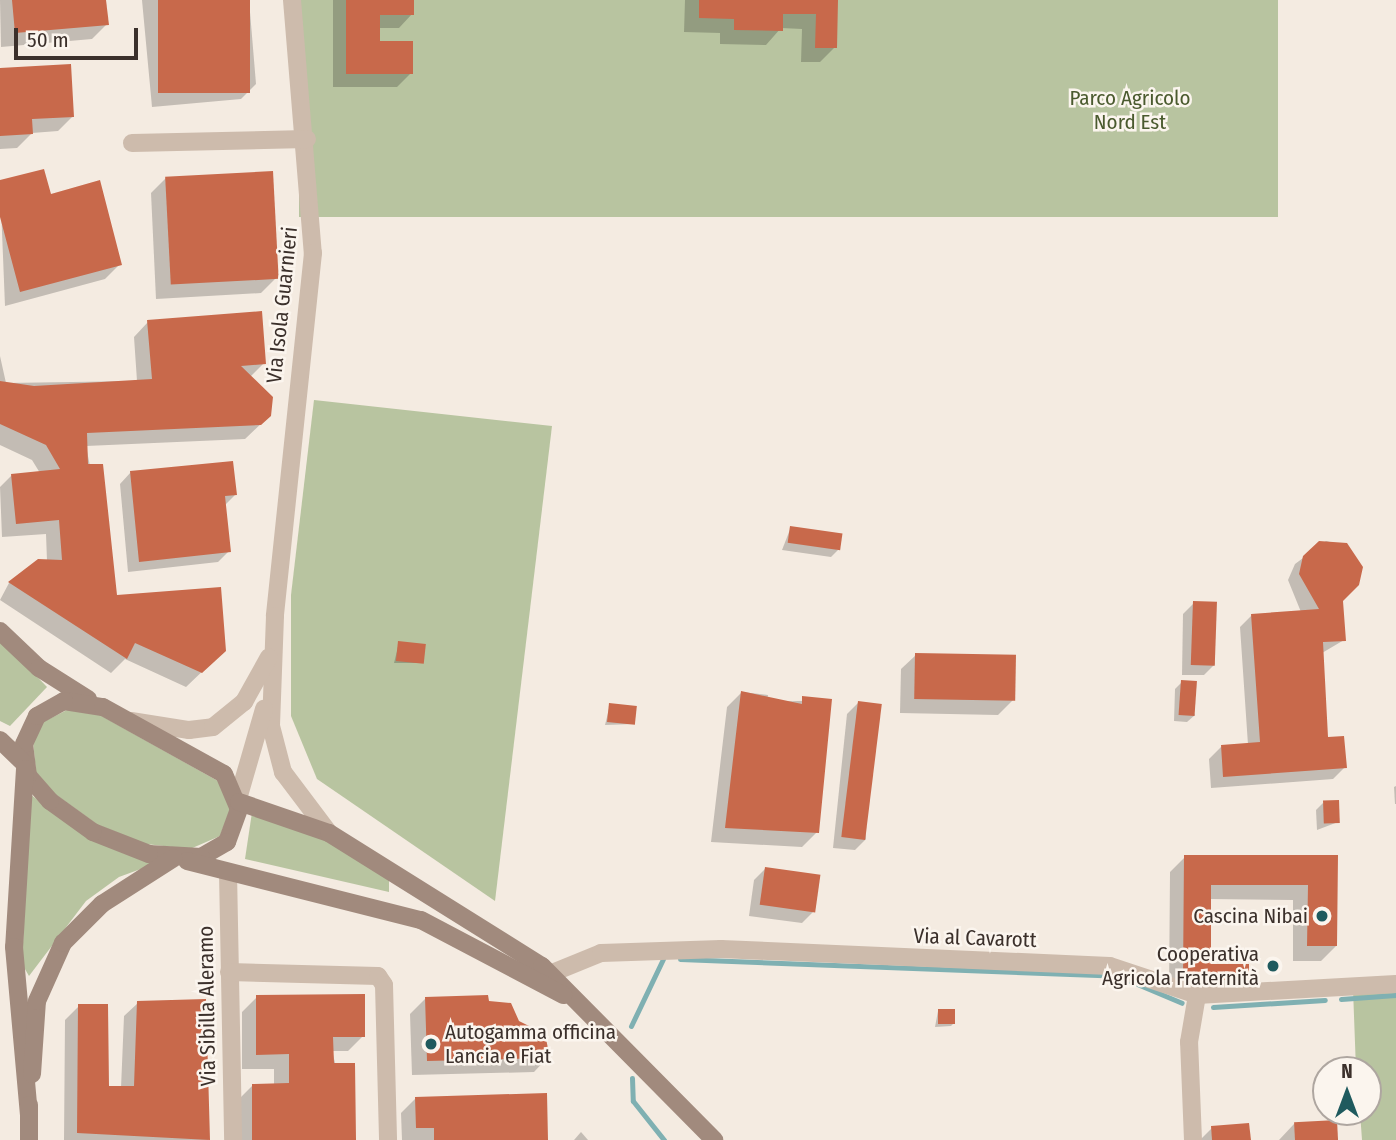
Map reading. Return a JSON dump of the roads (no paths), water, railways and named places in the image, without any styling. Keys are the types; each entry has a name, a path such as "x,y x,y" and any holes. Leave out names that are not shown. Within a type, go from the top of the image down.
{"main road":[{"path":"0,631 39,668 103,707 219,770 239,801 237,826 225,844 205,856 176,858 90,913 54,959 36,1006 29,1140"},
{"path":"29,1115 14,947 27,732 45,710 74,700 103,707"},
{"path":"0,740 25,766 40,792 83,826 125,847 429,923 541,981 609,1028"},
{"path":"239,801 329,833 552,973 609,1028 714,1140"}],"street":[{"name":"Via Isola Guarnieri","path":"292,0 307,139 313,253 275,615 277,758 329,833"},
{"path":"132,143 307,139"},
{"name":"Via Isola Guarnieri","path":"127,720 189,730 221,723 264,671 275,615"},
{"name":"Via Isola Guarnieri","path":"239,801 274,667"},
{"name":"Via Sibilla Aleramo","path":"228,872 233,1140"},
{"name":"Via al Cavarott","path":"552,973 601,953 721,949 1110,966 1197,995 1396,984"},
{"path":"229,972 378,976 388,1140"},
{"path":"1193,1140 1189,1042 1197,995"}],"waterway":[{"path":"631,1026 663,959"},
{"path":"680,959 1118,976"},
{"path":"1130,981 1182,1003"},
{"path":"1341,999 1396,995"},
{"path":"1213,1007 1325,1000"},
{"path":"632,1078 633,1101 664,1140"}],"place":[{"name":"Cascina Nibai","path":"1322,916"},
{"name":"Cooperativa Agricola Fraternità","path":"1273,966"},
{"name":"Autogamma officina Lancia e Fiat","path":"431,1044"}],"park label":[{"name":"Parco Agricolo Nord Est","path":"1130,110"}]}
